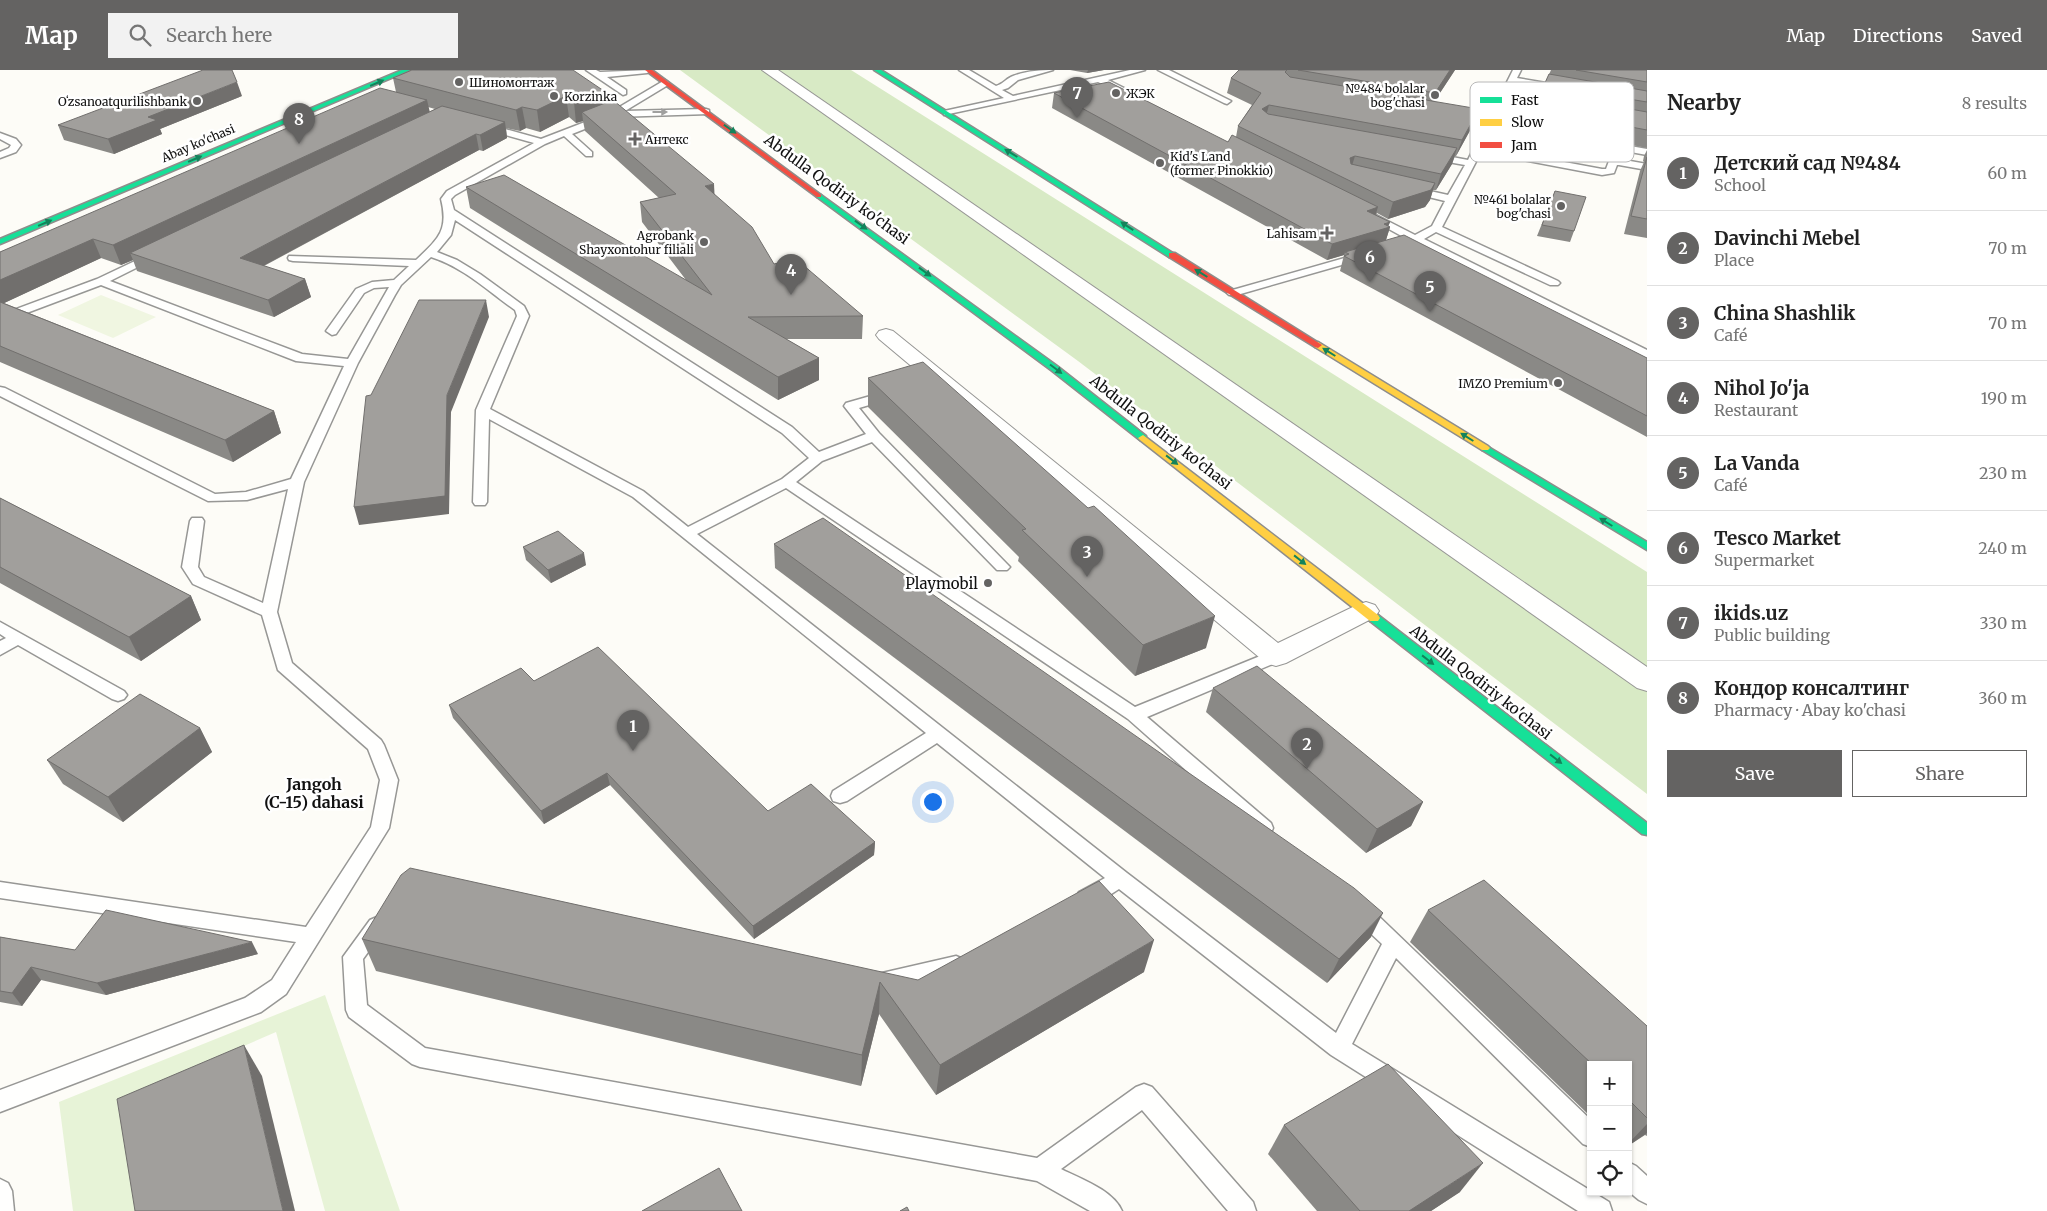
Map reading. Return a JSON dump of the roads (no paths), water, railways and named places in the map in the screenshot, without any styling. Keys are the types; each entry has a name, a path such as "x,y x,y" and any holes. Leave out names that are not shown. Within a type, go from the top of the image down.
{"main road":[{"name":"Abdulla Qodiriy ko'chasi","path":"648,70 1054,368 1647,830"},
{"path":"877,70 1647,548"},
{"name":"Abay ko'chasi","path":"0,242 354,92 408,72"}],"street":[{"path":"769,70 1647,681"},
{"path":"886,335 931,382 1276,656 1366,612"}],"lane":[{"path":"590,70 623,92"},
{"path":"598,75 648,70"},
{"path":"963,70 1010,98"},
{"path":"994,89 1005,86 1015,78 1048,70"},
{"path":"947,113 1141,70"},
{"path":"1162,70 1227,101"},
{"path":"1516,70 1512,80 1524,82"},
{"path":"1099,79 1134,96"},
{"path":"0,1101 253,1005 279,987 380,828 389,780 375,745 284,666 268,612 297,482 352,363 389,295 397,283 441,242 450,227 450,212 446,199 451,192 542,142 614,114 665,83"},
{"path":"354,92 371,96"},
{"path":"614,114 706,112"},
{"path":"1446,116 1470,120"},
{"path":"480,125 542,142"},
{"path":"565,132 589,154"},
{"path":"0,136 13,141 16,145 13,150 0,155"},
{"path":"1425,150 1470,155"},
{"path":"1634,150 1647,152"},
{"path":"1399,245 1416,239 1436,228 1472,162"},
{"path":"1523,162 1602,172 1611,170 1612,163 1619,162 1647,167"},
{"path":"1405,189 1451,199"},
{"path":"450,212 787,430 817,458"},
{"path":"1364,213 1647,355"},
{"path":"1436,228 1554,283"},
{"path":"0,319 101,280 164,251"},
{"path":"1234,293 1372,253"},
{"path":"292,258 364,262 446,257 520,308 522,316 483,410 480,502"},
{"path":"101,280 300,358 352,363"},
{"path":"332,331 360,291 372,284 397,283"},
{"path":"0,390 213,498 247,496 297,482"},
{"path":"904,390 851,406 874,436 1002,567"},
{"path":"483,410 638,494 1120,879 1339,1048 1600,1211"},
{"path":"687,533 787,482 817,458 874,436"},
{"path":"787,482 1134,714 1275,838"},
{"path":"197,521 190,567 198,580 268,612"},
{"path":"0,627 118,695"},
{"path":"0,650 17,638"},
{"path":"1134,714 1276,656"},
{"path":"840,796 938,734"},
{"path":"1070,907 1120,879"},
{"path":"0,890 311,936"},
{"path":"1350,903 1394,942 1587,1132"},
{"path":"393,910 386,915 353,957 357,1010 420,1057 1040,1170 1092,1198 1110,1211"},
{"path":"1339,1048 1394,942"},
{"path":"862,982 871,984 970,962 978,958"},
{"path":"1040,1170 1144,1095 1244,1211"},
{"path":"1632,1178 1647,1192"},
{"path":"0,1191 2,1211"}],"place":[{"name":"Шиномонтаж","path":"459,82"},
{"name":"ЖЭК","path":"1116,93"},
{"name":"№484 bolalar bog'chasi","path":"1435,95"},
{"name":"Korzinka","path":"554,96"},
{"name":"Oʻzsanoatqurilishbank","path":"197,101"},
{"name":"ikids.uz","path":"1077,118"},
{"name":"Антекс","path":"635,139"},
{"name":"Кондор консалтинг","path":"299,144"},
{"name":"Kid's Land (former Pinokkio)","path":"1160,163"},
{"name":"№461 bolalar bog'chasi","path":"1561,206"},
{"name":"Lahisam","path":"1327,233"},
{"name":"Agrobank Shayxontohur filiali","path":"704,242"},
{"name":"Tesco Market","path":"1370,282"},
{"name":"Nihol Jo'ja","path":"791,295"},
{"name":"La Vanda","path":"1430,312"},
{"name":"IMZO Premium","path":"1558,383"},
{"name":"China Shashlik","path":"1087,577"},
{"name":"Playmobil","path":"988,583"},
{"name":"Детский сад №484","path":"633,751"},
{"name":"Davinchi Mebel","path":"1307,769"}],"district":[{"name":"Jangoh (C-15) dahasi","path":"314,793"}]}
